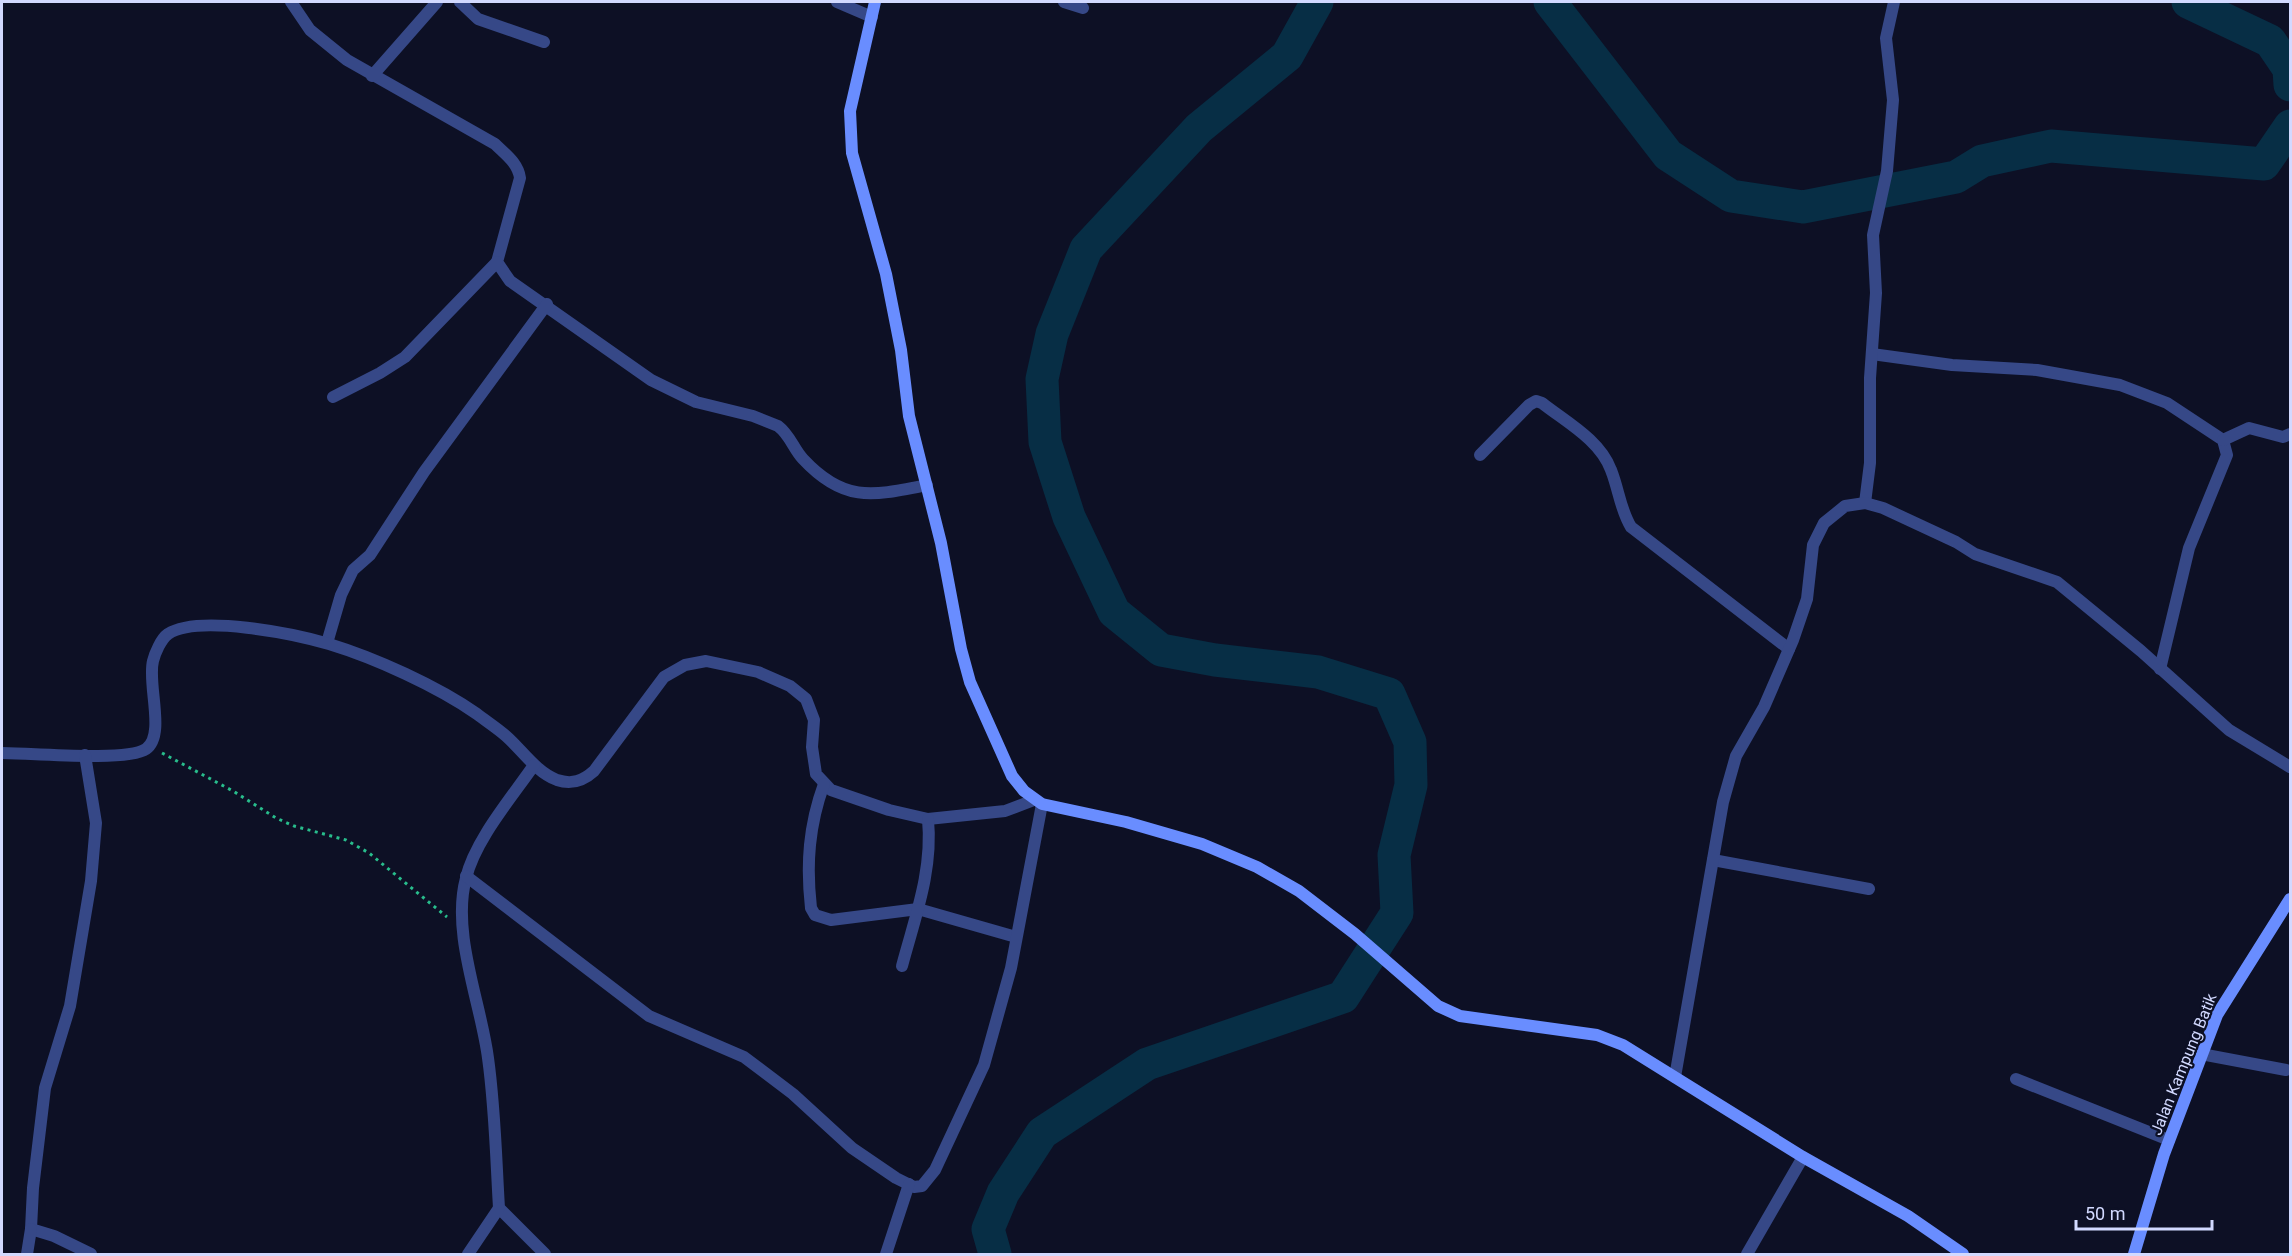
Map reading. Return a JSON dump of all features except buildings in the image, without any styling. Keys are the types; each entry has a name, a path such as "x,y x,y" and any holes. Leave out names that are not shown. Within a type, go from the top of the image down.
{"street":[{"path":"291,2 310,30 347,60 495,144 513,160 519,170 520,178 497,262 405,357 380,373 333,396"},
{"path":"372,76 437,2"},
{"path":"460,2 478,19 544,42"},
{"path":"837,2 872,17"},
{"path":"875,2 850,111 852,153 886,274 901,350 909,417 941,543 961,649 970,682 1012,776 1038,802"},
{"path":"1064,2 1083,8"},
{"path":"1865,503 1870,463 1872,354 1876,293 1874,235 1887,171 1893,100 1886,38 1894,2"},
{"path":"497,262 510,280 547,304 642,374 675,394 778,426 786,432 799,454 830,483 874,495 927,485"},
{"path":"327,643 349,577 370,555 424,472 547,304"},
{"path":"1872,354 1952,365 2037,370 2120,385 2168,403 2223,440 2227,455 2188,548 2160,669"},
{"path":"1480,455 1529,405 1536,401 1542,403 1592,442 1611,468 1623,515 1631,527 1789,649"},
{"path":"2223,440 2249,428 2283,437 2290,434"},
{"path":"1675,1077 1723,802 1736,756 1764,707 1789,649 1807,598 1813,545 1824,524 1845,506 1865,503 1900,515 1975,554 2057,582 2229,730 2290,768"},
{"path":"2,753 131,754 149,746 154,739 156,720 151,670 153,659 166,635 196,626 226,626 276,632 327,643 394,670 475,712 506,736 534,765 554,779 568,783 587,778 664,677 685,665 706,661 758,672 790,686 806,699 814,720 812,747 816,774 831,790 888,810 928,819 1005,810 1038,802 1126,822 1202,844 1257,867 1299,891 1355,934 1448,1012 1460,1016 1597,1035 1623,1045 1803,1158 1908,1216 1963,1254"},
{"path":"27,1254 45,1088 70,1006 91,881 96,823 85,755"},
{"path":"468,1254 499,1208 496,1129 488,1056 462,917 466,876 478,850 534,765"},
{"path":"824,784 811,824 808,856 810,908 815,915 831,920 847,920 918,909 1016,938"},
{"path":"466,876 649,1016 744,1057 793,1094 852,1148 909,1184 922,1186 935,1170 976,1086 997,1021 1016,938 1038,802"},
{"path":"902,966 927,868 928,819"},
{"path":"1713,860 1869,889"},
{"name":"Jalan Kampung Batik","path":"2134,1254 2169,1140 2217,1014 2232,987 2290,899"},
{"path":"2201,1054 2286,1070"},
{"path":"2016,1079 2169,1140"},
{"path":"1747,1254 1803,1158"},
{"path":"886,1254 909,1184"},
{"path":"499,1208 545,1254"},
{"path":"31,1229 54,1236 91,1254"}],"path":[{"path":"149,746 233,791 276,818 294,826 346,840 369,854 429,900 464,933"}],"waterway":[{"path":"995,1254 988,1229 1003,1193 1042,1133 1147,1064 1343,997 1397,913 1394,855 1411,785 1410,742 1389,694 1318,672 1215,660 1161,650 1114,612 1069,517 1045,442 1042,379 1052,334 1086,249 1199,128 1287,56 1317,2"},
{"path":"1550,2 1668,155 1731,196 1803,207 1956,177 1982,161 2051,146 2264,164 2290,126"},
{"path":"2188,2 2270,41 2289,69 2290,85"}]}
